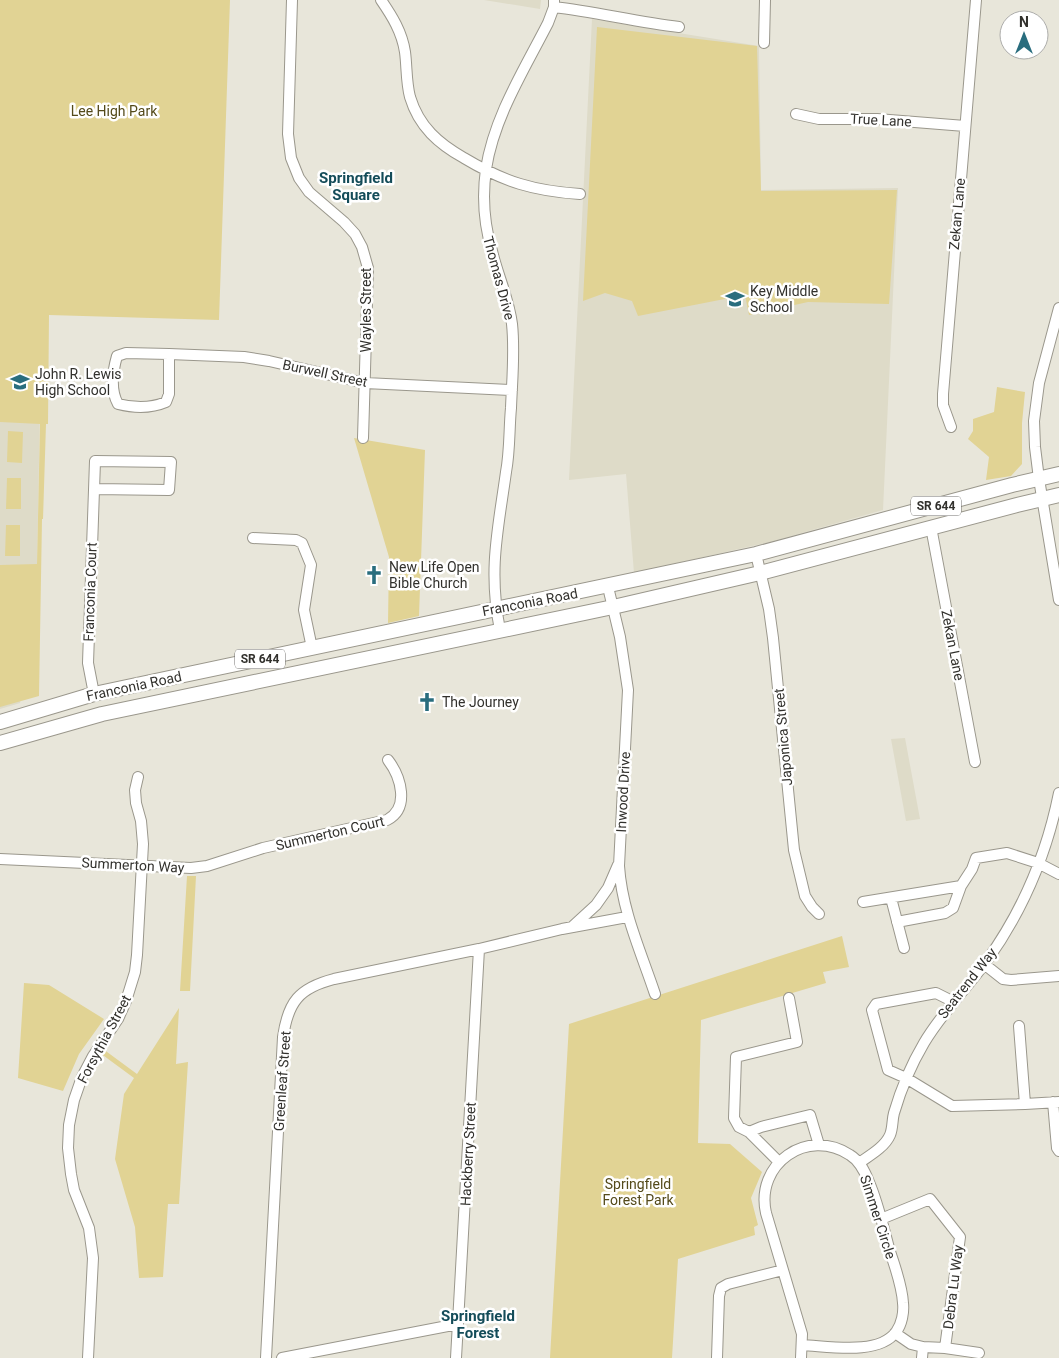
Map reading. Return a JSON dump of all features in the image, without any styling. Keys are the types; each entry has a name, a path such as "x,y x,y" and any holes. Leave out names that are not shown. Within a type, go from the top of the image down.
{"main road":[{"name":"Franconia Road","path":"0,722 94,694 608,587 756,554 1059,474"},
{"name":"Franconia Road","path":"0,743 102,714 613,608 760,573 1059,495"},
{"path":"358,638 358,660"}],"street":[{"name":"Wayles Street","path":"292,0 289,150 295,170 304,187 315,199 350,228 365,254 368,268 364,438"},
{"path":"381,0 392,16 400,33 405,51 410,96 421,122 430,134 442,144 486,171 509,181 556,192 580,194"},
{"path":"764,43 765,0"},
{"name":"Zekan Lane","path":"950,427 943,405 943,394 976,0"},
{"path":"554,3 621,19 679,27"},
{"name":"Thomas Drive","path":"500,630 493,582 494,558 507,466 513,341 506,294 486,229 484,204 486,171 497,125 548,23 554,3"},
{"name":"True Lane","path":"796,114 819,119 877,119 965,126"},
{"path":"1059,308 1036,400 1035,447 1038,479 1059,600"},
{"name":"Burwell Street","path":"169,354 169,394 166,402 157,406 129,407 118,404 114,396 114,366 117,356 126,353 169,354 244,358 269,361 365,383 512,390"},
{"name":"Franconia Court","path":"94,488 170,490 171,462 95,461 94,488 88,663 94,694"},
{"name":"Zekan Lane","path":"931,527 975,762"},
{"path":"254,538 296,540 302,543 311,565 304,610 312,648"},
{"name":"Japonica Street","path":"756,554 773,638 794,850 805,896 812,908 819,914"},
{"name":"Inwood Drive","path":"608,587 626,669 628,690 619,864 620,885 627,917 655,994"},
{"name":"Summerton Court","path":"263,848 387,820 395,816 401,803 401,794 398,776 388,760"},
{"name":"Forsythia Street","path":"88,1358 93,1258 89,1228 74,1190 70,1174 69,1125 74,1100 82,1076 118,1019 131,985 137,955 143,834 135,790 138,777"},
{"name":"Seatrend Way","path":"859,1162 883,1144 890,1136 894,1114 906,1078 924,1042 937,1022 984,964 1014,917 1038,863 1055,813 1059,793"},
{"name":"Summerton Way","path":"0,859 191,868 263,848"},
{"path":"898,922 945,913 953,908 961,886 972,869 976,858 1008,853 1038,863 1059,874"},
{"path":"571,927 596,905 608,888 619,864"},
{"path":"863,902 961,886"},
{"path":"891,898 904,948"},
{"name":"Greenleaf Street","path":"266,1358 283,1037 290,1008 296,998 305,990 319,983 479,949 571,927 627,917"},
{"name":"Hackberry Street","path":"456,1358 479,949"},
{"path":"984,964 1003,978 1011,980 1059,976"},
{"path":"954,1002 936,993 876,1004 872,1010 888,1070 906,1078 952,1106 1056,1102 1057,1148 1059,1151"},
{"path":"779,1162 749,1132 739,1127 734,1118 736,1057 797,1042 789,998"},
{"path":"1019,1026 1025,1104"},
{"path":"749,1132 761,1127 810,1115 819,1145"},
{"name":"Simmer Circle","path":"801,1358 802,1334 764,1204 767,1181 774,1168 791,1152 802,1148 819,1145 833,1147 850,1155 859,1162 869,1182 902,1290 903,1315 896,1333"},
{"name":"Debra Lu Way","path":"881,1219 930,1198 960,1236 946,1348"},
{"path":"717,1358 719,1296 722,1288 728,1284 783,1270"},
{"path":"282,1358 458,1324"},
{"path":"802,1345 866,1347 880,1343 896,1333"},
{"name":"Debra Lu Way","path":"896,1333 911,1344 923,1347 979,1353"},
{"path":"922,1358 923,1347"}],"shaded area":[{"path":"484,0 541,0 540,9"},
{"name":"Key Middle School","path":"592,19 759,46 761,190 898,188 883,510 770,542 634,573 626,474 569,480"},
{"name":"John R. Lewis High School","path":"44,198 37,565 20,703 0,709 0,200"},
{"path":"905,738 920,819 906,821 891,739"}],"green space":[{"name":"Lee High Park","path":"0,0 230,0 219,320 49,315 48,424 46,424 42,519 39,696 0,707 0,565 37,564 40,424 0,422"},
{"path":"597,27 757,46 761,191 897,190 889,304 808,302 749,315 745,295 638,316 632,301 605,293 583,301"},
{"path":"997,387 1025,392 1022,423 1022,464 1011,476 986,480 989,457 968,439 973,431 973,419 994,412"},
{"path":"8,431 23,432 22,463 7,462"},
{"path":"354,438 425,450 419,616 388,623 389,557"},
{"path":"7,478 21,478 21,509 6,509"},
{"path":"6,525 20,525 20,556 5,556"},
{"path":"187,876 196,876 190,991 180,991"},
{"name":"Springfield Forest Park","path":"842,936 849,967 823,972 826,983 701,1020 698,1143 730,1144 762,1172 751,1198 758,1225 754,1227 755,1235 678,1259 672,1358 550,1358 569,1024"},
{"path":"24,983 49,985 104,1019 79,1054 63,1091 18,1078"},
{"path":"179,1008 176,1064 188,1062 179,1204 168,1204 163,1277 139,1278 135,1227 115,1159 124,1094 134,1078 100,1053 103,1049 137,1074"}],"place":[{"name":"Key Middle School","path":"735,299"},
{"name":"John R. Lewis High School","path":"20,382"},
{"name":"New Life Open Bible Church","path":"374,575"},
{"name":"The Journey","path":"427,702"}],"district":[{"name":"Springfield Square","path":"356,186"},
{"name":"Springfield Forest","path":"478,1324"}]}
